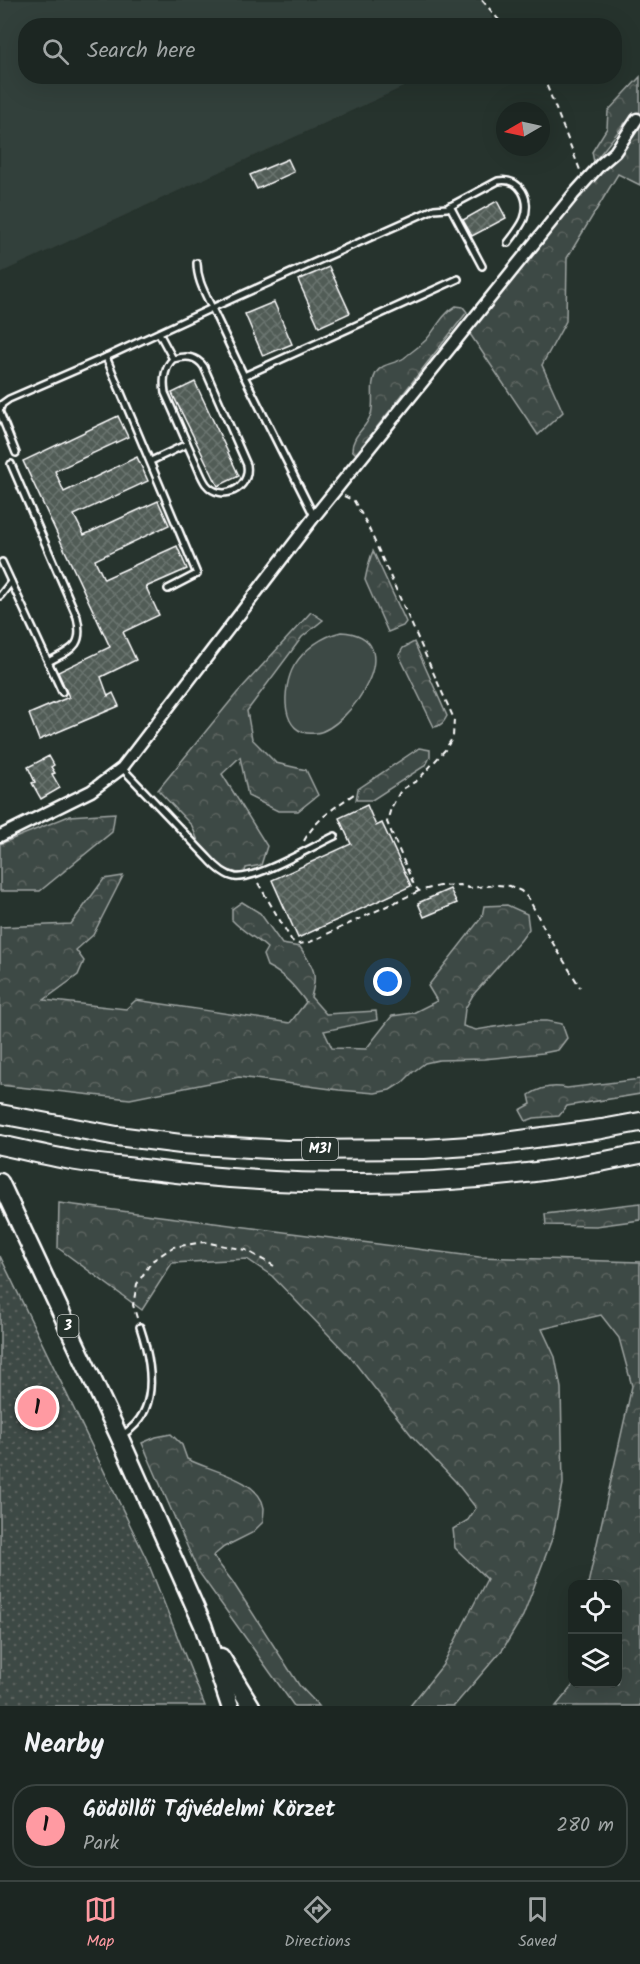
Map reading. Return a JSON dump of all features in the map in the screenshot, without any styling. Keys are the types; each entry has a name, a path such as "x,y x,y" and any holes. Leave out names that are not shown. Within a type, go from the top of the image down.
{"highway":[{"name":"M31","path":"0,1114 117,1136 181,1144 286,1150 424,1149 483,1145 640,1122"},
{"name":"M31","path":"0,1145 72,1160 184,1174 285,1182 372,1183 487,1177 609,1161 640,1154"},
{"path":"609,1161 640,1167"}],"main road":[{"name":"3","path":"0,1182 119,1437 203,1625 230,1706"},
{"name":"3","path":"203,1625 251,1706"}],"street":[{"path":"0,835 91,791 122,768 314,517 583,185 615,152 637,119"}],"lane":[{"path":"16,453 0,411 2,404 9,399 434,209 447,208 498,181 509,180 518,184 526,198 525,216 518,231 508,243"},
{"path":"450,206 482,266"},
{"path":"198,263 197,274 200,283 243,376 314,517"},
{"path":"243,376 458,279"},
{"path":"159,333 173,358"},
{"path":"106,357 197,574 168,589"},
{"path":"191,357 204,367 247,465 247,479 231,492 211,489 203,479 187,444 165,393 166,369 173,358 191,357"},
{"path":"150,461 187,444"},
{"path":"11,464 77,617 80,630 79,639 72,650 48,662"},
{"path":"3,562 62,692"},
{"path":"0,596 11,582"},
{"path":"122,768 227,875 240,877 253,875 335,836"},
{"path":"119,1437 136,1426 147,1407 151,1372 149,1353 140,1327"}],"path":[{"path":"482,0 497,18"},
{"path":"546,84 579,166 583,185"},
{"path":"338,490 354,501 366,522 454,719 453,737 445,750 418,780 401,790 391,808 387,822 414,885 419,891"},
{"path":"297,854 308,834 328,812 354,794"},
{"path":"255,878 291,941 299,944 310,942 419,891 439,886 460,885 470,888 510,886 521,891 529,899 546,932 580,987"},
{"path":"140,1327 133,1305 137,1284 152,1261 173,1247 204,1242 246,1250 274,1266"}],"shaded area":[{"path":"0,0 484,0 492,18 18,18 18,84 410,84 0,273"}],"green space":[{"path":"640,77 640,185 618,174 567,258 566,321 542,365 563,412 538,435 468,331 634,130 625,123 594,162 592,152 607,128 608,111"},
{"path":"456,306 463,307 467,312 356,454 352,450 353,445 371,414 376,373 382,367 404,358 421,345 447,313"},
{"path":"373,551 406,622 403,626 388,632 365,580"},
{"path":"311,612 323,620 302,637 247,711 252,739 276,763 306,770 318,795 298,811 278,811 248,796 240,757 222,774 267,846 261,865 246,868 244,875 222,868 200,846 192,826 158,790 237,693"},
{"path":"341,632 362,637 372,649 373,665 368,682 344,716 330,728 316,733 304,732 295,728 287,709 287,686 290,675 298,660 309,649 321,640"},
{"path":"414,642 447,716 442,723 434,727 399,655 403,648"},
{"path":"419,748 430,750 430,757 426,765 372,800 356,800 358,789"},
{"path":"115,813 112,832 40,891 0,891 0,844 69,816"},
{"path":"123,876 93,935 76,950 84,961 78,975 44,1000 126,1009 136,1000 290,1023 306,1002 289,981 267,966 263,955 267,948 232,920 232,909 242,902 260,913 282,944 300,947 313,971 314,982 311,997 326,1014 376,1011 377,1020 324,1031 332,1048 366,1049 392,1016 413,1013 437,1001 428,986 482,917 484,906 507,905 527,914 529,929 473,995 465,1009 463,1026 476,1030 531,1021 547,1021 562,1024 567,1038 558,1050 543,1053 484,1059 439,1060 425,1063 390,1090 375,1093 239,1077 130,1099 0,1085 0,927 71,924 104,879"},
{"path":"640,1079 640,1094 567,1106 559,1116 526,1121 520,1110 531,1104 529,1095 543,1088 567,1088"},
{"path":"59,1203 479,1257 640,1262 640,1706 556,1706 571,1688 622,1688 622,1580 589,1580 632,1386 619,1338 601,1315 542,1329 555,1357 561,1388 563,1484 553,1536 523,1616 503,1649 454,1706 410,1706 442,1666 487,1579 455,1548 453,1529 468,1520 476,1508 455,1481 412,1436 351,1358 272,1276 247,1259 172,1263 142,1310 58,1248"},
{"path":"640,1203 640,1220 596,1226 546,1225 545,1214"},
{"path":"0,1256 147,1560 205,1706 0,1706"},
{"path":"171,1434 182,1445 187,1459 232,1477 253,1490 260,1498 264,1508 263,1522 252,1533 224,1547 213,1556 232,1581 299,1685 319,1706 294,1706 198,1571 142,1443"}],"building":[{"path":"288,159 294,172 257,189 250,175"},
{"path":"497,201 506,218 472,236 463,220"},
{"path":"329,267 350,313 319,327 298,280"},
{"path":"274,302 292,344 263,356 245,314"},
{"path":"195,382 239,476 218,486 172,393"},
{"path":"118,416 128,437 55,471 64,492 137,457 148,481 74,515 84,535 158,501 169,525 95,560 104,579 177,546 187,569 146,587 159,615 123,632 136,660 101,677 108,696 113,693 119,706 39,740 29,714 69,697 58,672 110,647 23,461"},
{"path":"49,756 54,765 51,767 55,773 52,774 60,788 41,799 32,783 35,782 28,767"},
{"path":"367,805 376,826 382,823 411,886 298,938 272,880 351,844 339,818"},
{"path":"450,889 457,903 424,917 418,903"}],"place":[{"name":"Gödöllői Tájvédelmi Körzet","path":"37,1408"}]}
